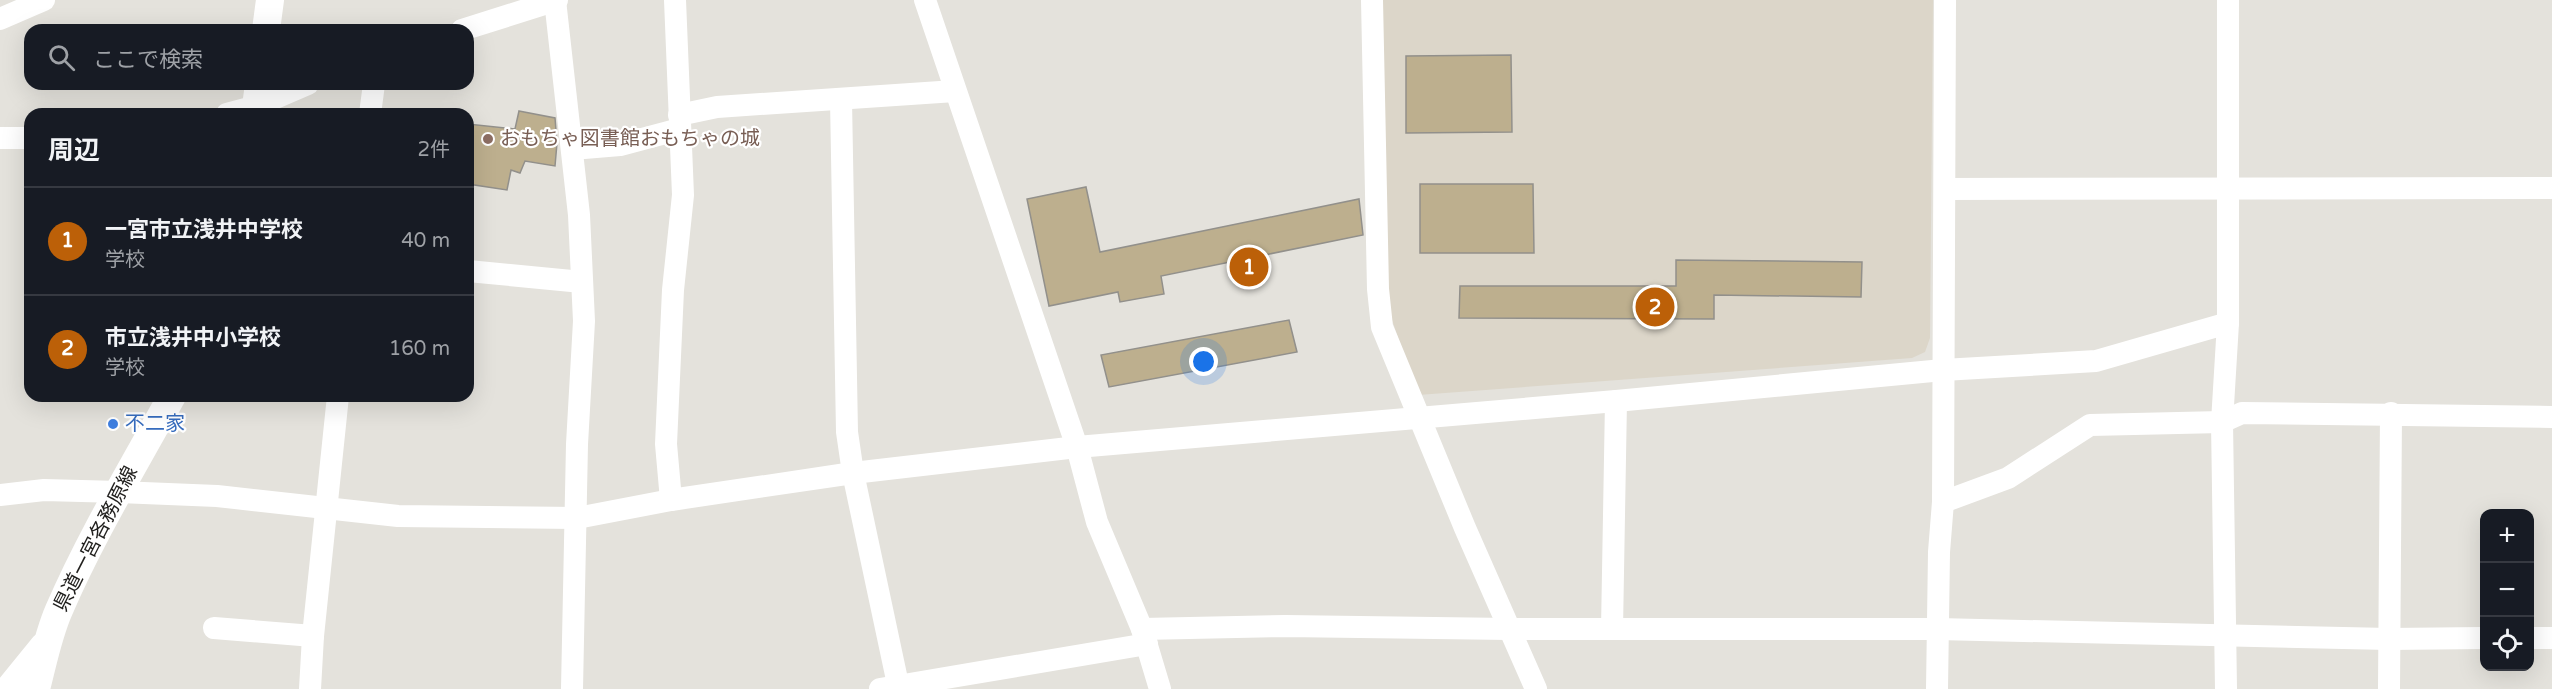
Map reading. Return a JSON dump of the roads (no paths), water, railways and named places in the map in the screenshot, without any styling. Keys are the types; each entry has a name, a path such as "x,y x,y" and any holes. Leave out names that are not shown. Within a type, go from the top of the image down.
{"main road":[{"path":"267,24 270,0"},
{"name":"県道一宮各務原線","path":"36,689 58,611 169,402"},
{"path":"9,689 48,641"}],"street":[{"path":"0,19 44,0"},
{"path":"474,25 530,4 556,0 579,215 584,321 577,444 572,689"},
{"path":"671,500 666,444 673,290 684,195 675,0"},
{"path":"925,0 1077,447 1097,522 1144,636 1160,689"},
{"path":"1372,0 1379,298 1382,327 1465,528 1536,689"},
{"path":"1937,689 1939,552 1943,502 1945,0"},
{"path":"2226,689 2222,422 2228,323 2228,0"},
{"path":"241,108 290,90"},
{"path":"371,108 373,90"},
{"path":"572,149 620,145 717,107 955,91"},
{"path":"841,100 847,432 892,688 1144,636 1285,626 1509,629 1937,629 2390,639 2480,638"},
{"path":"0,138 24,138"},
{"path":"1945,189 2552,188"},
{"path":"474,272 582,282"},
{"path":"0,495 44,490 217,496 398,516 576,519 671,500 853,473 1077,447 1616,401 1943,370 2096,361 2228,323"},
{"path":"1612,629 1616,401"},
{"path":"310,689 313,636 337,402"},
{"path":"1943,502 2008,478 2090,425 2222,422 2242,413 2391,413 2552,417"},
{"path":"2389,689 2391,413"},
{"path":"214,628 313,636"},
{"path":"2534,638 2552,638"}],"place":[{"name":"おもちゃ図書館おもちゃの城","path":"488,139"},
{"name":"一宮市立浅井中学校","path":"1249,267"},
{"name":"市立浅井中小学校","path":"1655,307"},
{"name":"不二家","path":"113,424"}]}
